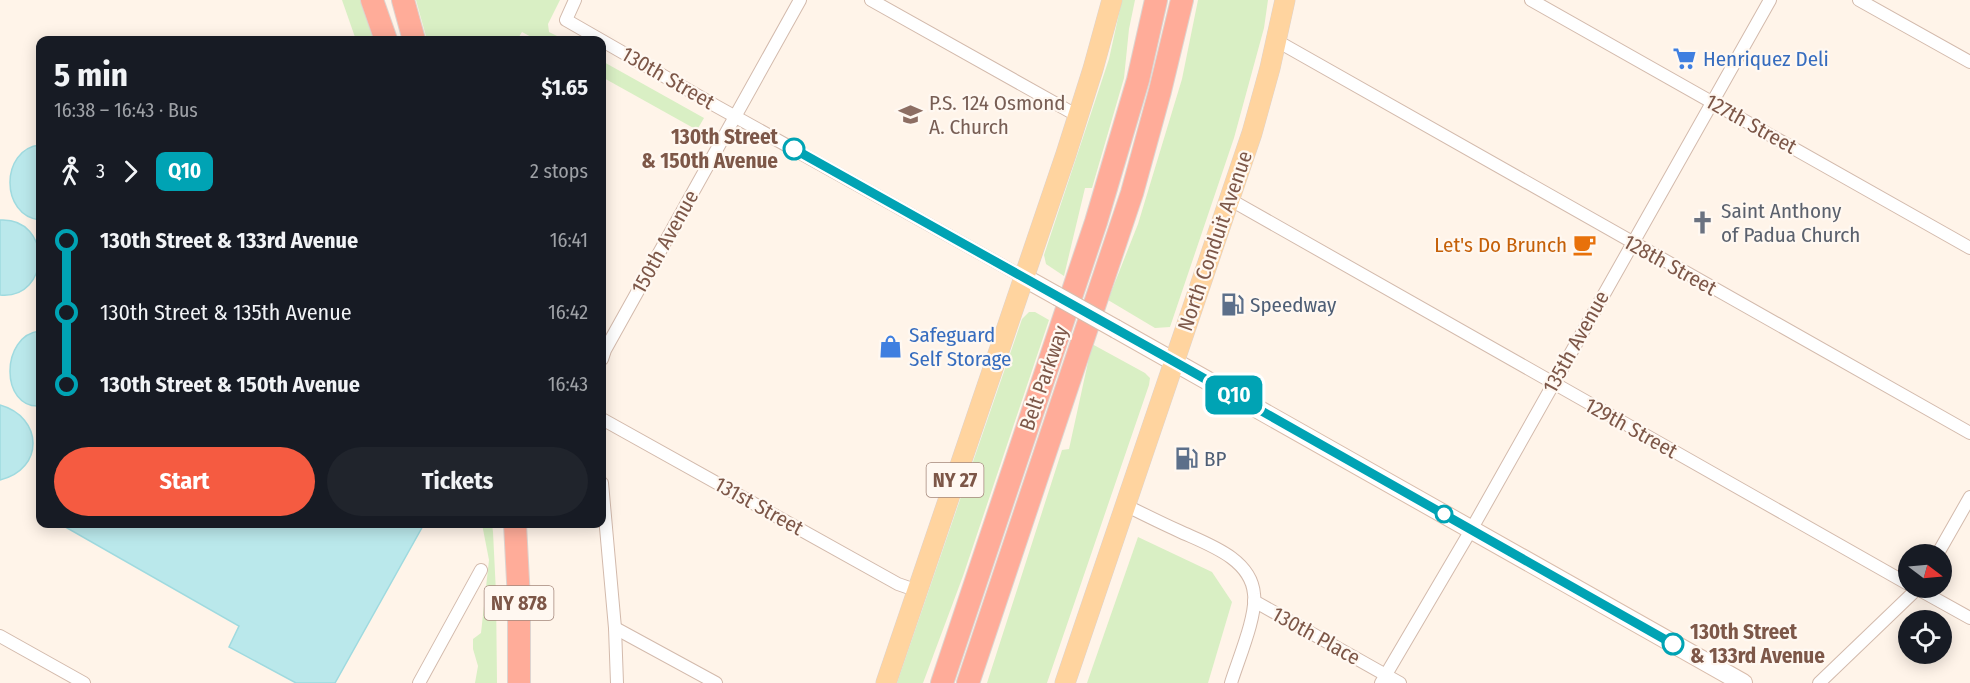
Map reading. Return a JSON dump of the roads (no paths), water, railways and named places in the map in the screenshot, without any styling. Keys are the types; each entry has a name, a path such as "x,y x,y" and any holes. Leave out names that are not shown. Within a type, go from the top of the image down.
{"highway":[{"path":"372,0 385,36"},
{"path":"403,0 413,36"},
{"name":"Belt Parkway","path":"940,683 1099,212 1138,80 1156,0"},
{"name":"Belt Parkway","path":"968,683 1132,193 1161,91 1182,0"},
{"path":"984,683 1010,606 1032,494"},
{"name":"NY 878","path":"515,528 519,600 519,683"}],"main road":[{"name":"NY 27","path":"886,683 1078,116 1112,0"},
{"name":"North Conduit Avenue","path":"1065,683 1258,111 1285,0"}],"street":[{"name":"130th Street","path":"575,0 566,20 594,36"},
{"name":"150th Avenue","path":"606,349 800,0"},
{"path":"871,0 1078,116"},
{"path":"1281,21 1296,0"},
{"name":"127th Street","path":"1531,0 1970,248"},
{"name":"135th Avenue","path":"1384,679 1471,530 1770,0"},
{"path":"1859,0 1970,62"},
{"name":"128th Street","path":"1276,41 1970,433"},
{"name":"130th Street","path":"606,43 1743,683"},
{"name":"129th Street","path":"1229,199 1898,577"},
{"name":"131st Street","path":"606,421 898,584 918,591"},
{"path":"1943,544 1970,497"},
{"name":"130th Place","path":"1125,505 1224,552 1246,573 1254,592 1254,601 1384,679 1400,683"},
{"path":"606,528 615,628 617,683"},
{"path":"419,683 481,570"},
{"path":"1820,683 1904,598"},
{"name":"129th Street","path":"1935,598 1970,618"},
{"path":"1231,683 1253,614 1254,601"},
{"path":"615,628 716,683"},
{"path":"0,636 84,683"}],"water":[{"path":"36,146 36,219 27,216 18,207 12,196 10,182 12,169 27,149"},
{"path":"0,220 17,223 30,231 36,242 36,273 29,285 17,293 0,295"},
{"path":"36,332 36,405 27,404 18,396 12,385 10,371 12,357 18,345 27,335"},
{"path":"0,405 14,411 24,420 31,431 33,443 31,455 25,465 15,474 0,480"},
{"path":"67,528 422,528 335,683 296,683 229,647 239,626"}],"place":[{"name":"Henriquez Deli","path":"1685,59"},
{"name":"P.S. 124 Osmond A. Church","path":"911,115"},
{"name":"130th Street & 150th Avenue","path":"794,149"},
{"name":"Saint Anthony of Padua Church","path":"1703,223"},
{"name":"Let's Do Brunch","path":"1585,245"},
{"name":"Speedway","path":"1232,305"},
{"name":"Safeguard Self Storage","path":"891,347"},
{"name":"BP","path":"1186,459"},
{"name":"130th Street & 133rd Avenue","path":"1673,644"}]}
